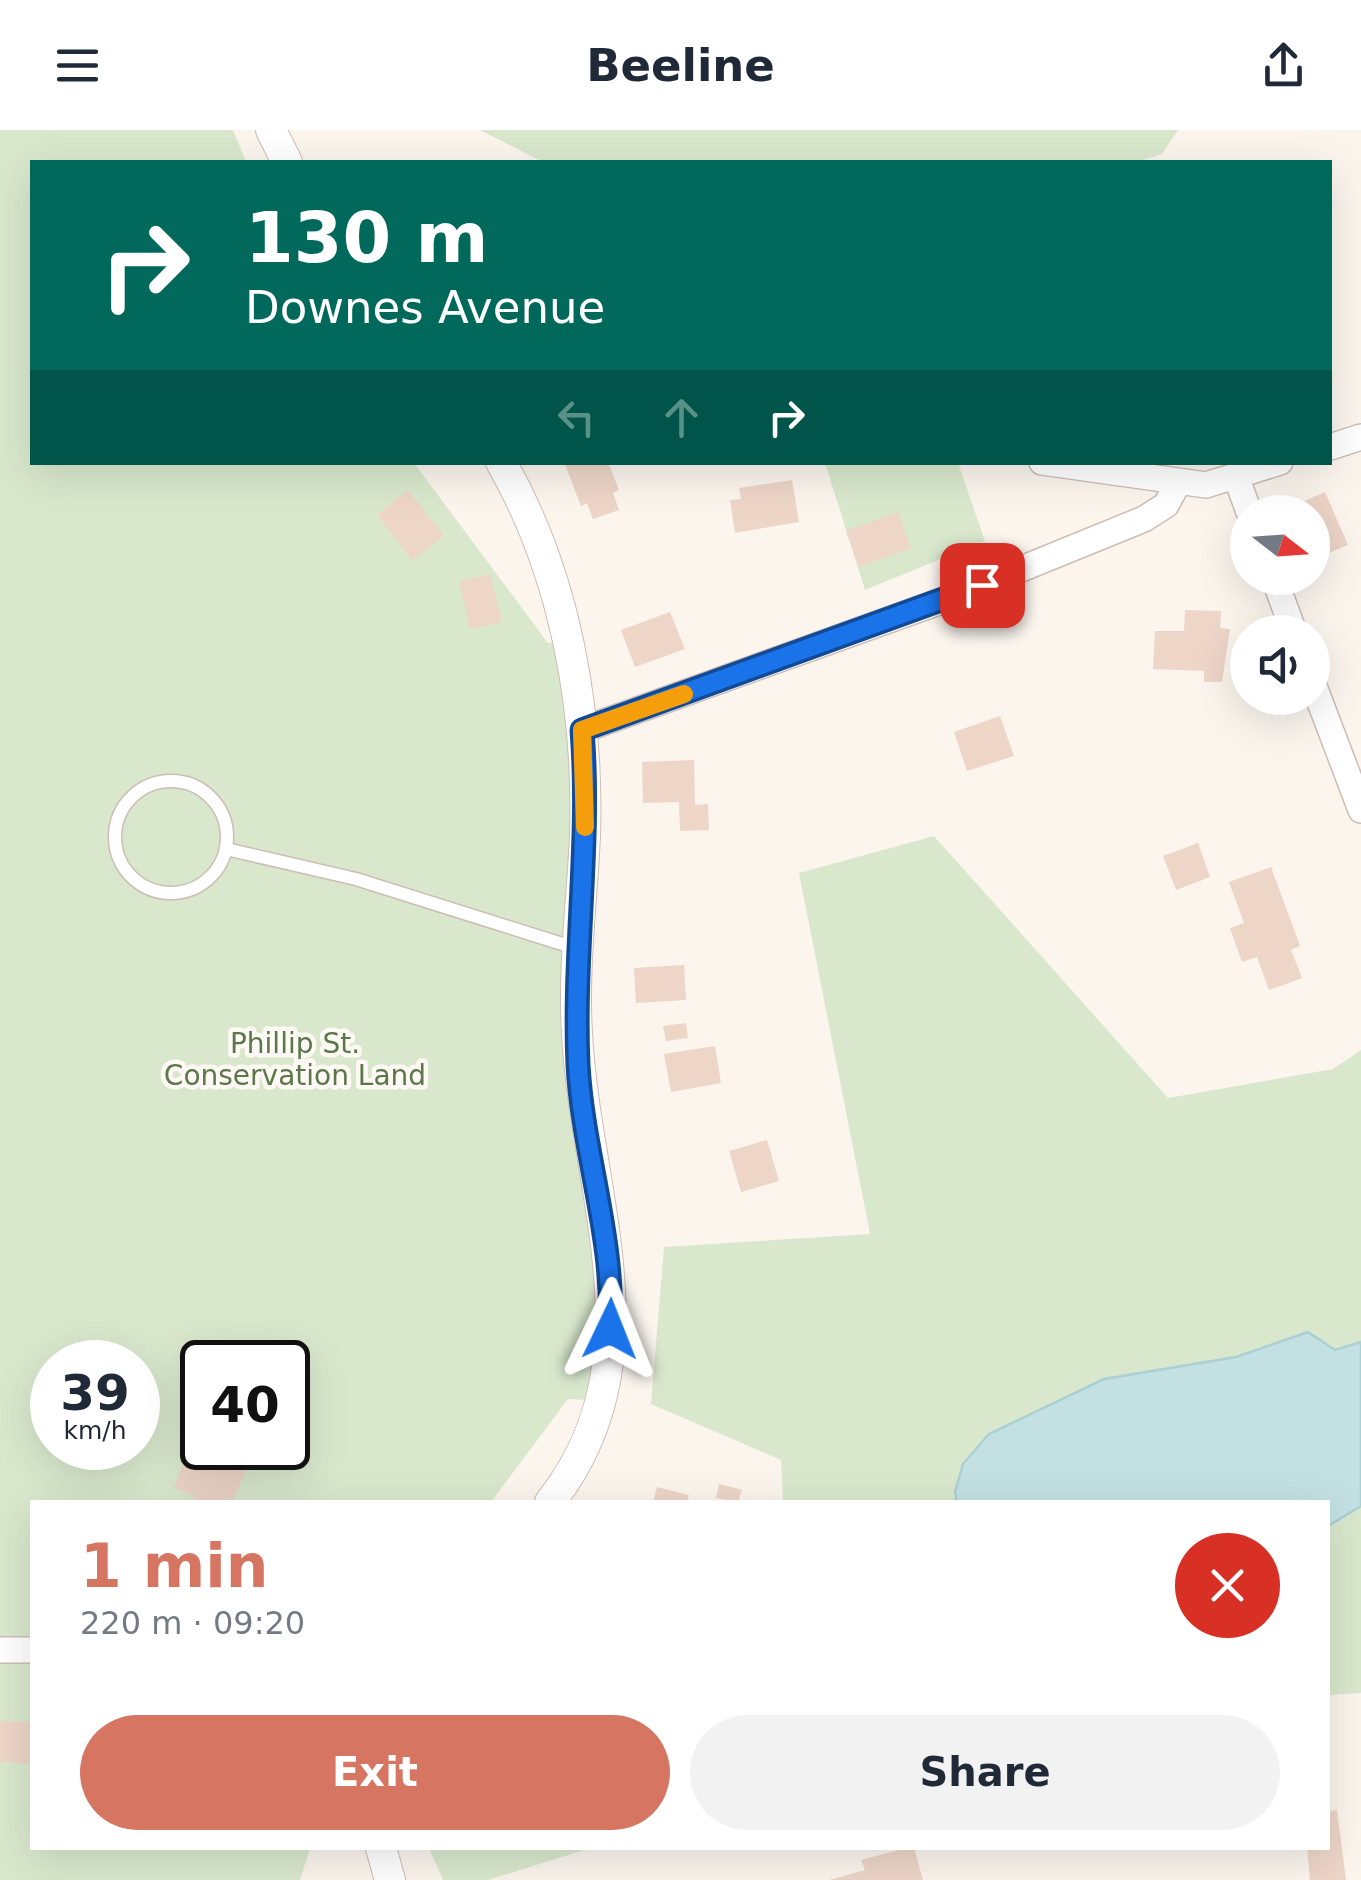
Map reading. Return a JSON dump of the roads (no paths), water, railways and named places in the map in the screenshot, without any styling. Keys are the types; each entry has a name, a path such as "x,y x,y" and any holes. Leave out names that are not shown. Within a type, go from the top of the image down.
{"street":[{"path":"271,130 287,160"},
{"path":"1332,446 1361,437"},
{"path":"502,465 550,571 569,650 582,730 584,835 577,948 578,1072 612,1288 597,1411 582,1452 551,1500"},
{"path":"1061,465 1206,486 1272,465"},
{"path":"1236,478 1242,495"},
{"path":"582,730 950,598 1144,519 1166,504 1178,483"},
{"path":"1325,715 1361,810"},
{"path":"0,1650 30,1650"},
{"path":"382,1850 390,1880"}],"lane":[{"path":"179,782 196,787 222,813 226,849 207,880 191,890 173,894 154,891 138,882 117,853 120,816 129,800 143,789 179,782"},
{"path":"226,849 356,879 577,948"}],"water":[{"path":"1308,1332 1335,1350 1361,1342 1361,1506 1330,1525 1330,1500 957,1500 963,1464 989,1434 1104,1379 1236,1357"}],"park label":[{"name":"Phillip St. Conservation Land","path":"295,1059"}]}
